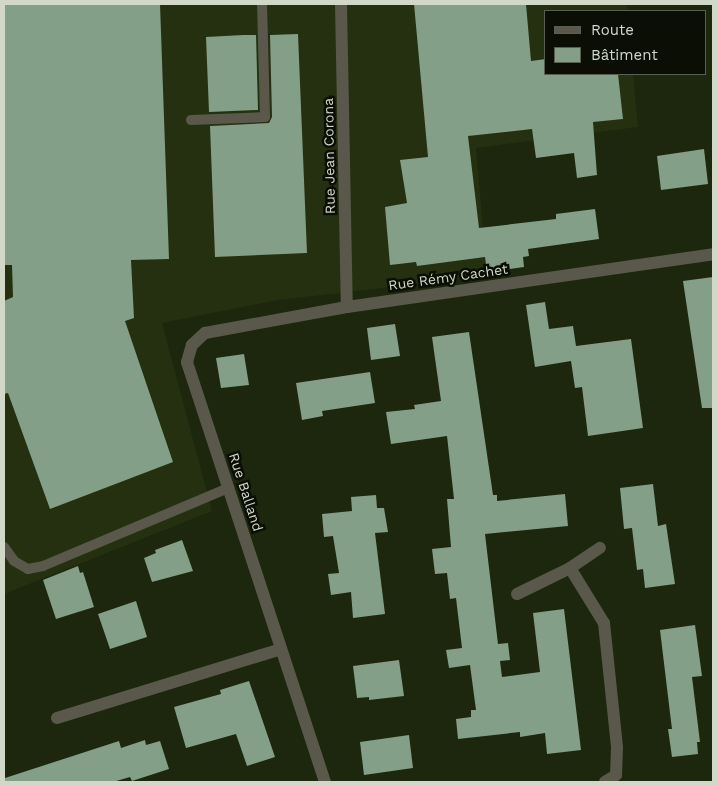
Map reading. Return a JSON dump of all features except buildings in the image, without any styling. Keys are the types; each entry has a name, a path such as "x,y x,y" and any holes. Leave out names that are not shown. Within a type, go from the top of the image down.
{"street":[{"name":"Rue Jean Corona","path":"341,4 347,307"},
{"name":"Rue Rémy Cachet","path":"192,345 205,333 347,307 713,254"},
{"name":"Rue Balland","path":"192,345 188,362 325,782"},
{"path":"517,594 570,568 600,548"},
{"path":"570,568 604,623 618,747 616,775 605,782"},
{"path":"57,718 281,649"}],"lane":[{"path":"191,120 265,117 262,4"},
{"path":"4,547 14,561 28,569 43,566 229,488"}],"shaded area":[{"path":"4,4 627,4 628,10 544,10 544,75 633,75 638,127 476,148 487,276 278,300 162,323 212,511 4,594"}]}
